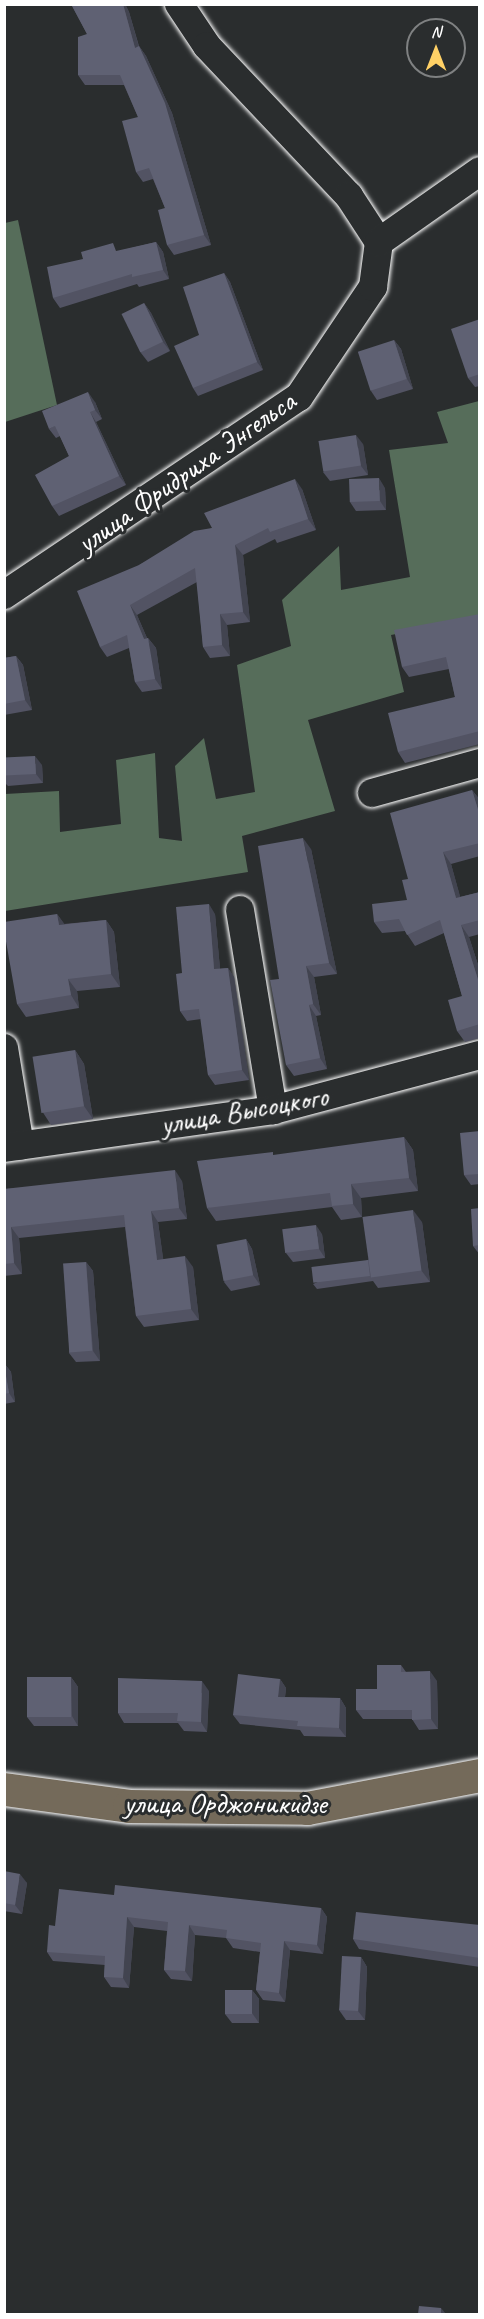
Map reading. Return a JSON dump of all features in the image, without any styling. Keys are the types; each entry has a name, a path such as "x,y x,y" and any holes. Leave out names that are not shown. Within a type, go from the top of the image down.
{"main road":[{"name":"улица Орджоникидзе","path":"4,1789 129,1806 307,1808 480,1775"}],"street":[{"path":"179,4 207,46 349,196 379,242 480,171"},
{"name":"улица Фридриха Энгельса","path":"4,595 298,397 373,287 379,242"},
{"path":"372,793 480,763"},
{"path":"240,910 273,1110"},
{"path":"4,1048 12,1147"},
{"name":"улица Высоцкого","path":"12,1147 273,1110 480,1055"}],"green space":[{"path":"18,220 57,405 5,422 5,223"},
{"path":"479,401 479,618 391,635 404,692 308,720 335,811 242,836 248,872 5,911 5,794 59,791 60,832 121,824 116,760 155,753 159,838 182,841 175,766 204,738 216,799 255,792 237,665 291,646 282,600 339,546 341,590 410,577 389,450 448,443 437,412"}],"building":[{"path":"71,4 123,4 135,48 139,46 165,103 204,235 167,245 158,210 165,208 149,168 136,172 122,121 138,117 120,75 78,75 78,37 87,34"},
{"path":"156,242 163,270 132,277 132,274 53,298 47,267 83,259 81,252 113,243 116,251"},
{"path":"224,273 257,362 193,388 174,346 199,335 183,287"},
{"path":"144,303 163,342 140,353 122,314"},
{"path":"480,319 480,374 468,378 451,329"},
{"path":"394,340 407,379 371,391 358,352"},
{"path":"88,392 95,410 90,412 119,476 52,506 35,475 69,456 55,426 49,429 42,411"},
{"path":"356,435 361,466 323,472 318,441"},
{"path":"379,478 380,501 350,502 349,479"},
{"path":"295,479 308,519 270,532 268,528 235,545 243,612 220,614 222,645 203,647 195,568 130,605 144,639 148,638 155,679 135,682 127,635 100,647 77,591 139,565 194,531 212,528 204,513"},
{"path":"480,614 480,731 398,752 388,713 455,697 446,657 402,667 394,630"},
{"path":"16,656 25,700 4,704 4,658"},
{"path":"35,756 36,774 5,776 4,758"},
{"path":"472,790 480,816 480,843 443,852 456,898 480,892 480,920 461,925 480,986 480,1024 457,1031 448,1000 462,996 440,920 407,935 399,919 374,922 372,904 407,900 402,880 408,879 390,813"},
{"path":"303,838 329,963 306,966 313,1004 309,1005 320,1058 286,1065 270,980 279,979 258,846"},
{"path":"209,904 214,969 228,968 242,1070 208,1075 199,1009 180,1011 176,974 182,973 176,907"},
{"path":"57,914 59,925 106,920 111,974 68,979 71,995 17,1004 4,922"},
{"path":"75,1050 84,1106 41,1113 33,1057"},
{"path":"480,1131 480,1174 464,1175 460,1133"},
{"path":"404,1137 409,1178 351,1184 353,1204 332,1206 330,1193 207,1208 197,1161 273,1152 273,1155"},
{"path":"175,1170 179,1208 151,1211 157,1260 185,1256 191,1309 136,1316 124,1215 11,1227 14,1263 4,1264 4,1189"},
{"path":"480,1208 480,1245 473,1246 471,1209"},
{"path":"413,1210 421,1270 371,1278 362,1217"},
{"path":"316,1225 319,1249 285,1253 282,1229"},
{"path":"246,1239 253,1275 224,1281 217,1245"},
{"path":"368,1260 370,1276 313,1283 311,1267"},
{"path":"86,1262 92,1351 69,1352 63,1264"},
{"path":"4,1366 9,1393 4,1394"},
{"path":"377,1665 401,1665 401,1672 430,1671 431,1719 412,1720 412,1710 356,1710 356,1689 377,1689"},
{"path":"238,1674 280,1679 278,1697 340,1698 339,1728 297,1726 298,1721 233,1715"},
{"path":"27,1677 71,1677 71,1717 27,1717"},
{"path":"118,1678 202,1681 201,1722 177,1721 178,1713 118,1713"},
{"path":"4,1871 20,1874 15,1905 4,1903"},
{"path":"115,1885 321,1908 317,1945 284,1941 279,1993 256,1990 261,1943 226,1938 227,1930 189,1925 185,1971 164,1970 168,1922 127,1917 123,1978 104,1977 105,1956 47,1952 49,1925 55,1926 59,1889 114,1895"},
{"path":"356,1912 480,1925 480,1958 353,1939"},
{"path":"342,1956 361,1957 358,2011 339,2010"},
{"path":"225,1990 252,1990 252,2014 225,2014"},
{"path":"419,2306 441,2308 441,2314 418,2314"}]}
